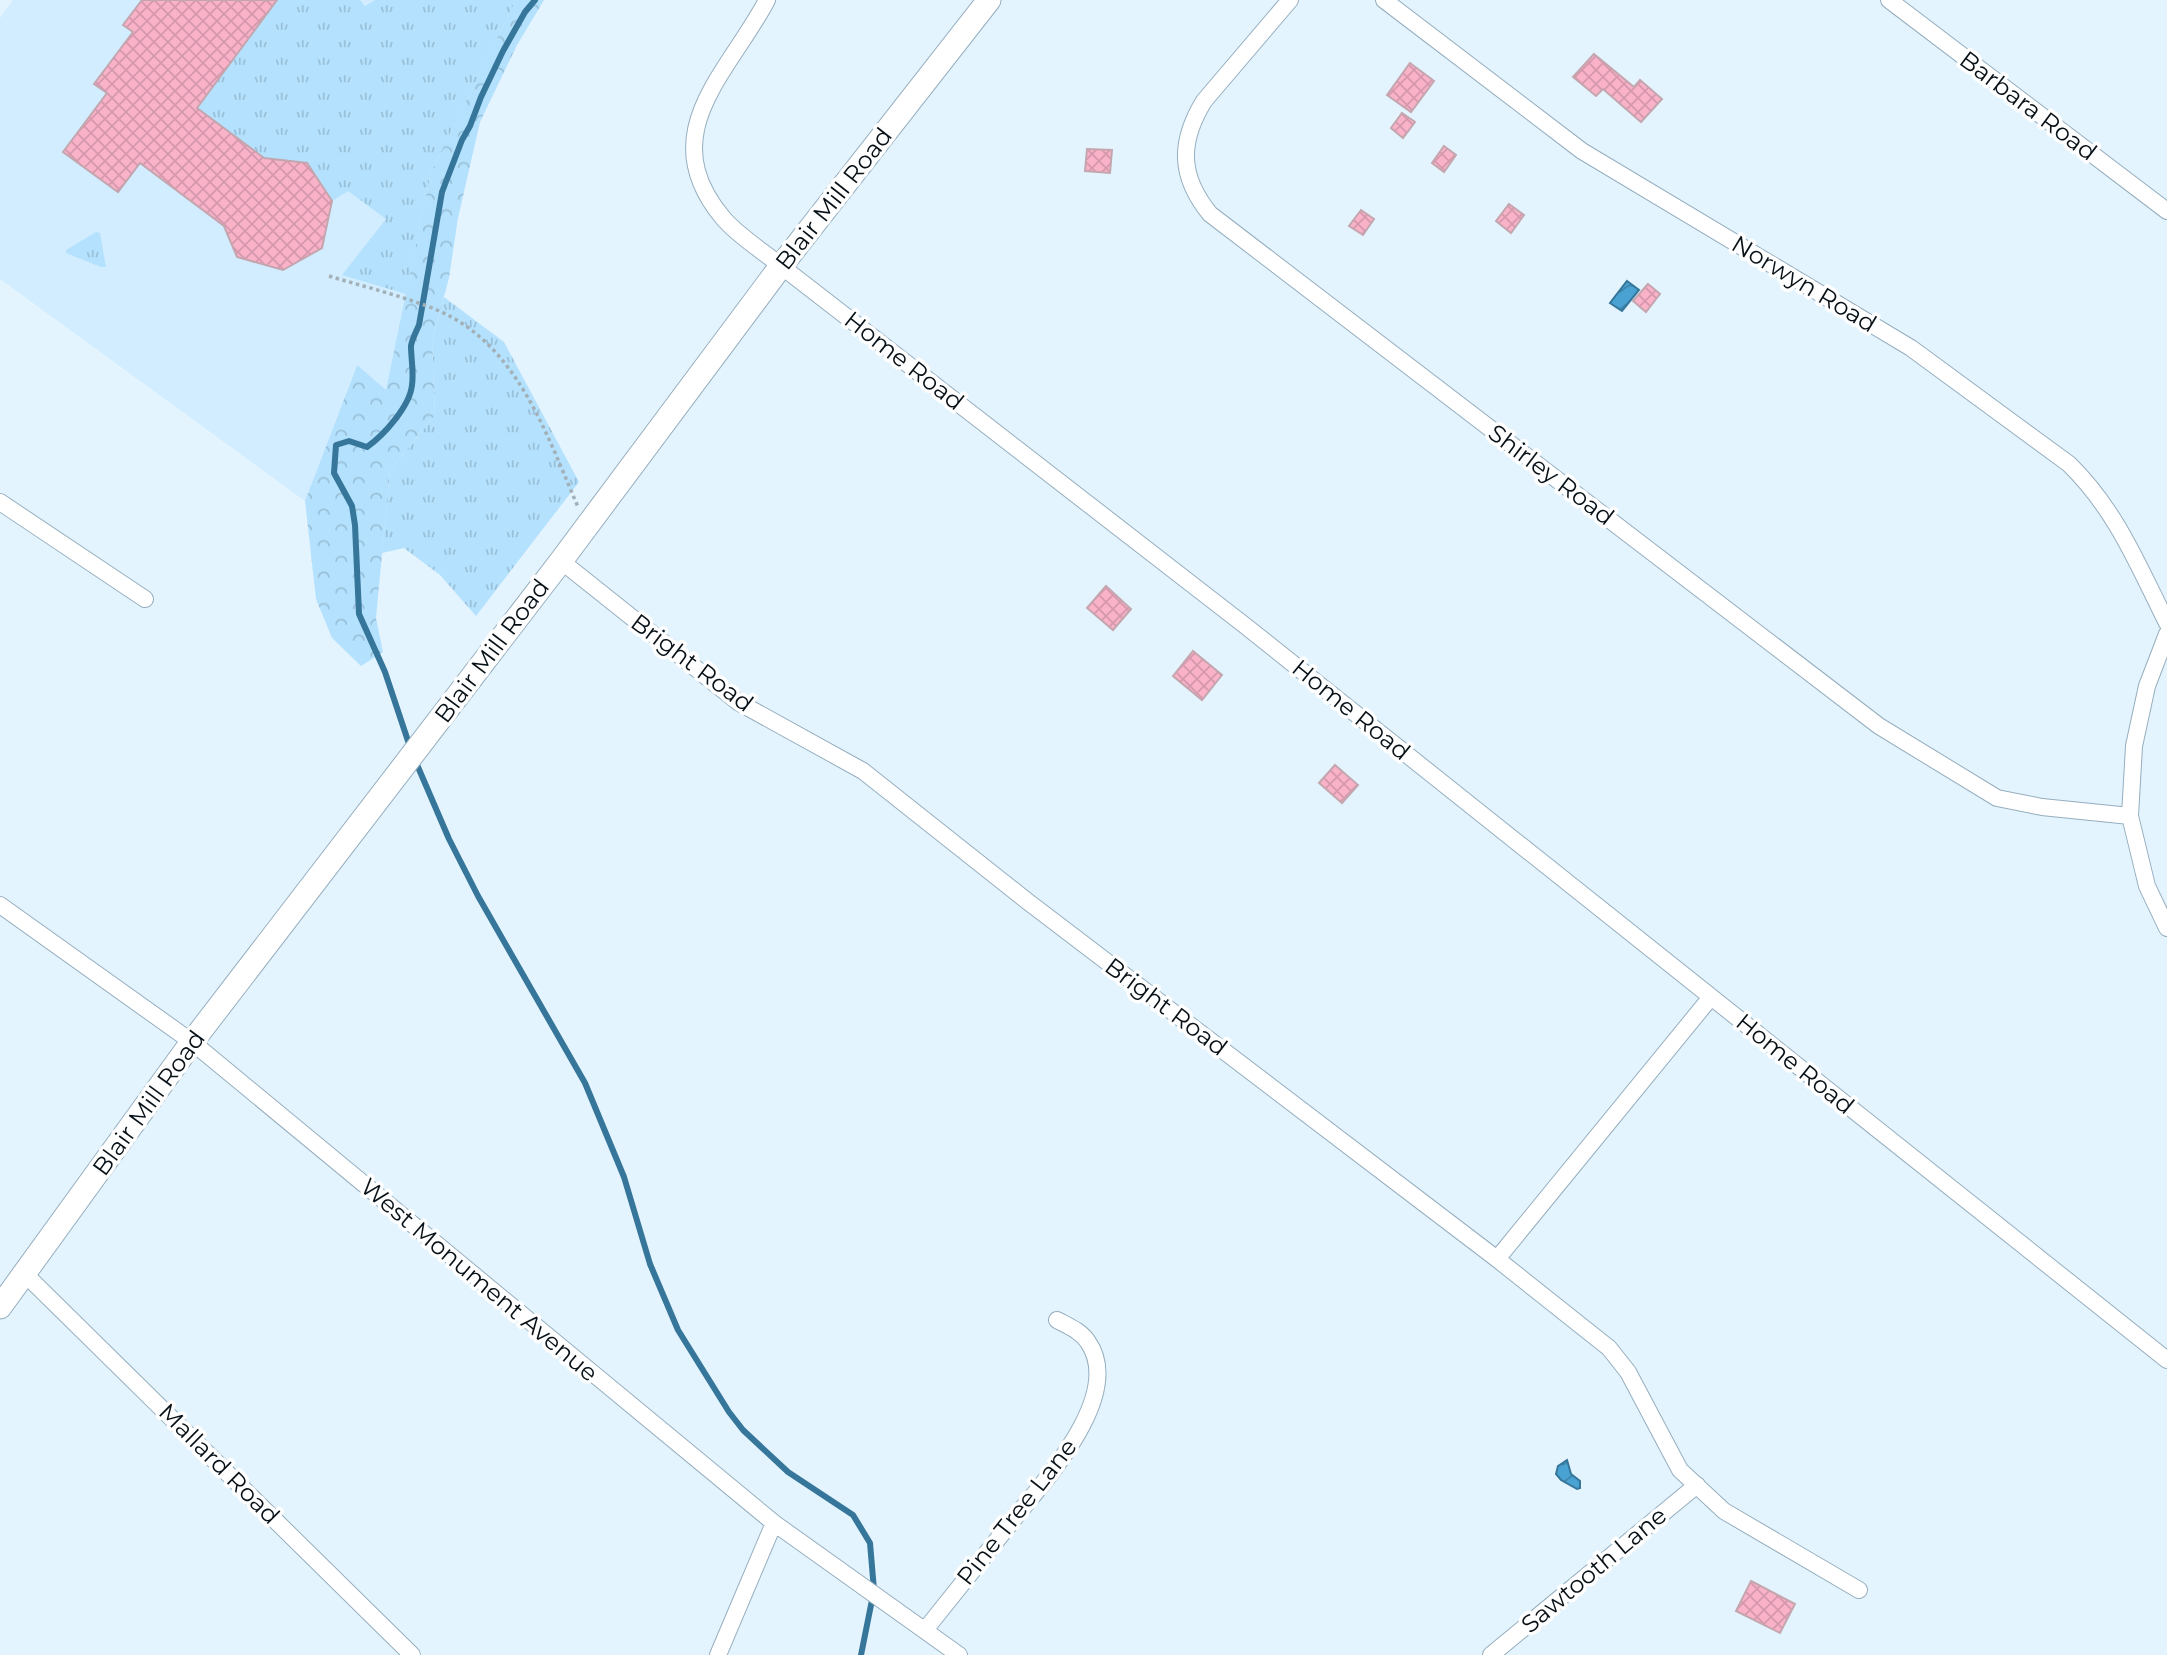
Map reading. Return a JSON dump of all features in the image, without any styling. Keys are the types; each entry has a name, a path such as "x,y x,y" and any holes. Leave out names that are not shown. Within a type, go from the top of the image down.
{"main road":[{"name":"Blair Mill Road","path":"0,1307 192,1042 561,561 781,266 989,0"}],"street":[{"name":"Home Road","path":"766,0 756,21 698,114 694,152 701,183 723,219 1243,624 2167,1360"},
{"name":"Shirley Road","path":"1290,0 1204,101 1187,135 1187,170 1196,194 1210,214 1879,726 1997,798 2042,807 2130,816"},
{"name":"Norwyn Road","path":"1384,0 1582,151 1911,348 2069,464 2091,485 2111,512 2167,623"},
{"name":"Barbara Road","path":"1889,0 2167,211"},
{"path":"0,502 145,599"},
{"name":"Bright Road","path":"561,561 738,702 863,771 1027,901 1497,1259 1609,1348 1628,1372 1680,1470 1724,1511 1860,1590"},
{"path":"2167,634 2147,686 2134,746 2130,816 2147,886 2167,928"},
{"name":"West Monument Avenue","path":"0,905 192,1042 774,1523 959,1655"},
{"path":"1497,1259 1711,997"},
{"name":"Mallard Road","path":"25,1274 412,1655"},
{"name":"Pine Tree Lane","path":"926,1630 1064,1457 1086,1418 1096,1377 1095,1358 1087,1341 1073,1328 1057,1320"},
{"name":"Sawtooth Lane","path":"1491,1655 1697,1485"},
{"path":"718,1655 774,1523"}],"path":[{"path":"329,276 438,310 478,336 507,363 520,382 550,441 586,527"}],"shaded area":[{"path":"13,0 520,0 431,172 386,391 356,366 305,501 0,279 0,18"}],"green space":[{"path":"277,0 360,0 365,6 375,0 516,0 431,172 406,294 342,275 386,219 348,191 332,201 307,163 264,158 197,108"},
{"path":"516,0 544,0 517,45 480,122 458,218 449,278 432,341 435,415 390,470 376,618 383,652 361,666 332,638 316,599 305,501 357,365 386,390 431,172"},
{"path":"96,232 100,233 106,267 66,253 66,250"},
{"path":"444,297 504,342 579,482 476,616 440,575 404,548 382,553 390,470 435,415 432,341"}],"water":[{"path":"1627,281 1639,290 1622,311 1610,303"},
{"path":"1567,1460 1571,1474 1580,1481 1580,1488 1561,1480 1556,1474 1558,1466"}],"building":[{"path":"142,0 277,0 197,108 264,158 307,163 332,201 322,248 283,270 237,257 224,226 140,163 118,192 63,152 107,93 94,84 133,32 123,25"},
{"path":"1594,54 1634,87 1640,80 1662,99 1641,122 1603,89 1596,96 1573,77"},
{"path":"1410,63 1434,81 1411,112 1387,95"},
{"path":"1402,113 1415,122 1403,138 1391,128"},
{"path":"1444,146 1456,155 1444,172 1432,163"},
{"path":"1087,149 1112,150 1110,173 1085,171"},
{"path":"1509,204 1524,215 1511,233 1496,221"},
{"path":"1361,210 1374,219 1363,235 1349,226"},
{"path":"1648,284 1660,294 1646,312 1633,301"},
{"path":"1106,586 1131,609 1113,630 1087,608"},
{"path":"1193,651 1222,675 1202,700 1173,676"},
{"path":"1335,765 1358,785 1342,803 1319,783"},
{"path":"1751,1581 1795,1604 1780,1633 1736,1611"}],"waterway":[{"path":"410,747 385,672 359,614 355,525 352,506 334,473 336,445 349,441 367,447 388,428 407,402 413,380 411,346 419,325 442,192 462,140 503,51 535,0"},
{"path":"415,760 449,839 478,896 585,1083 624,1177 650,1264 678,1330 743,1430 788,1472 853,1515 870,1543 874,1590 861,1655"}]}
